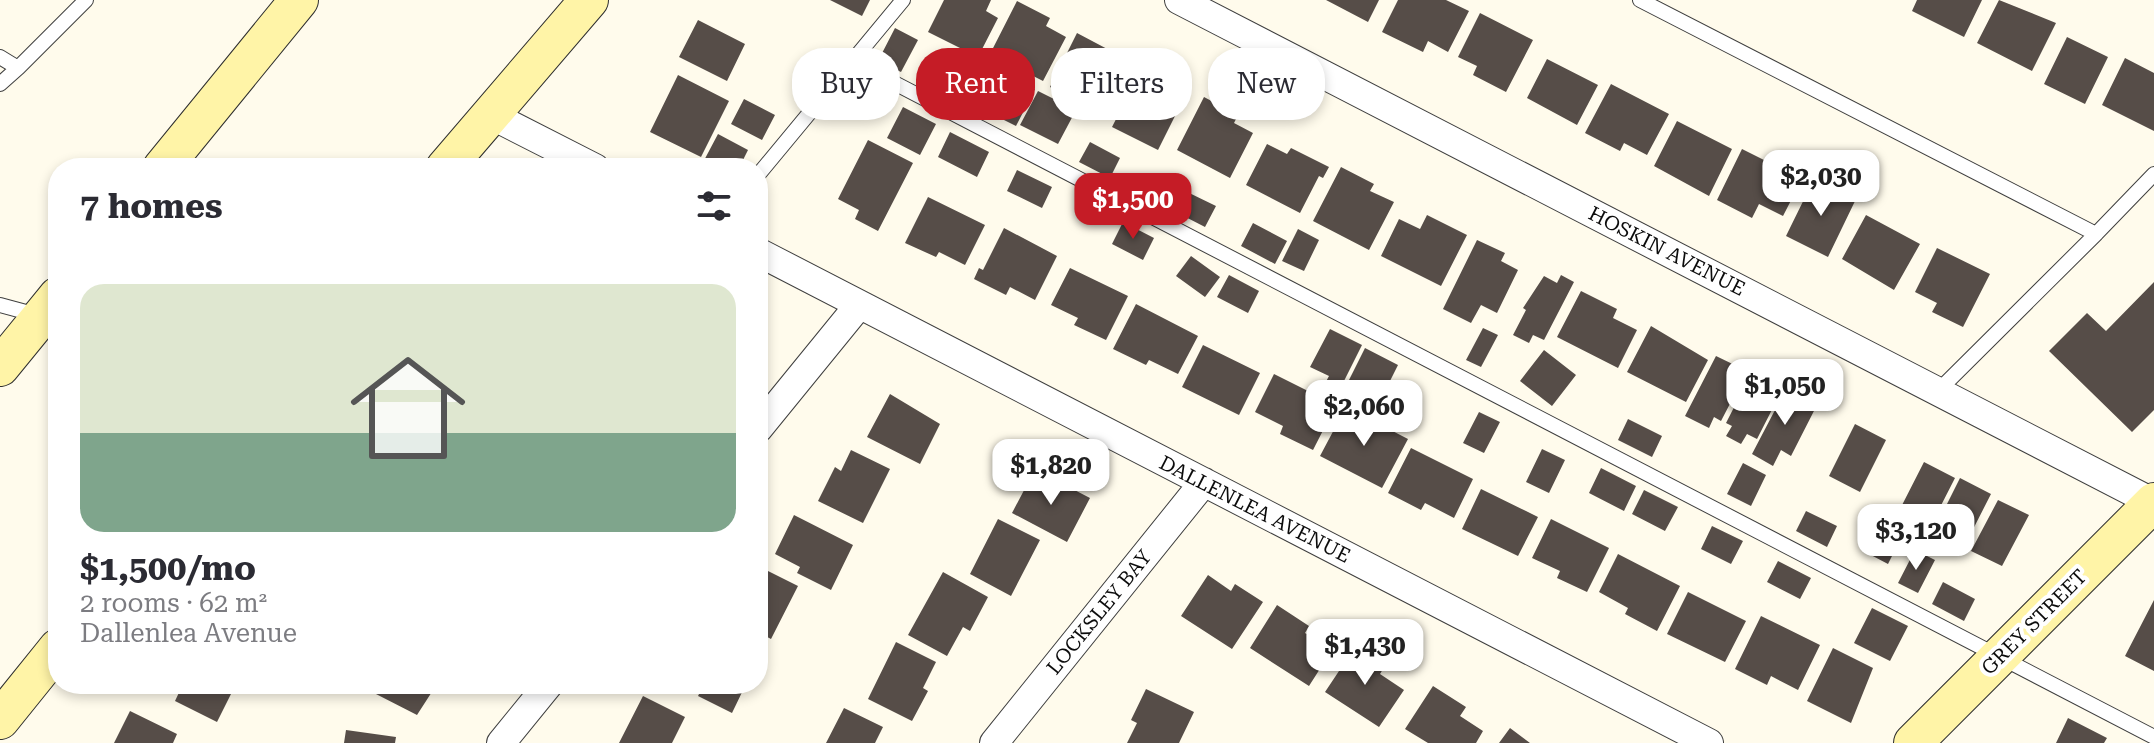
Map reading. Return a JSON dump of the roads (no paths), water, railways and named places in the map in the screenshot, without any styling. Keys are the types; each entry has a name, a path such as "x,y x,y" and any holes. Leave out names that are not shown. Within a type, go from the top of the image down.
{"street":[{"path":"170,158 299,0"},
{"path":"453,158 589,0"},
{"name":"HOSKIN AVENUE","path":"1179,0 2154,502"},
{"path":"489,114 575,158"},
{"name":"DALLENLEA AVENUE","path":"768,257 1709,743"},
{"path":"768,417 859,305"},
{"path":"0,367 48,307"},
{"name":"LOCKSLEY BAY","path":"994,743 1204,482"},
{"name":"GREY STREET","path":"1913,743 2154,502"},
{"path":"0,720 48,660"},
{"path":"501,743 541,694"}],"lane":[{"path":"0,84 86,0"},
{"path":"863,48 903,0"},
{"path":"1640,0 2096,234"},
{"path":"0,57 18,68"},
{"path":"900,86 2154,737"},
{"path":"768,163 803,120"},
{"path":"1938,391 2154,174"},
{"path":"0,305 48,306"}]}
